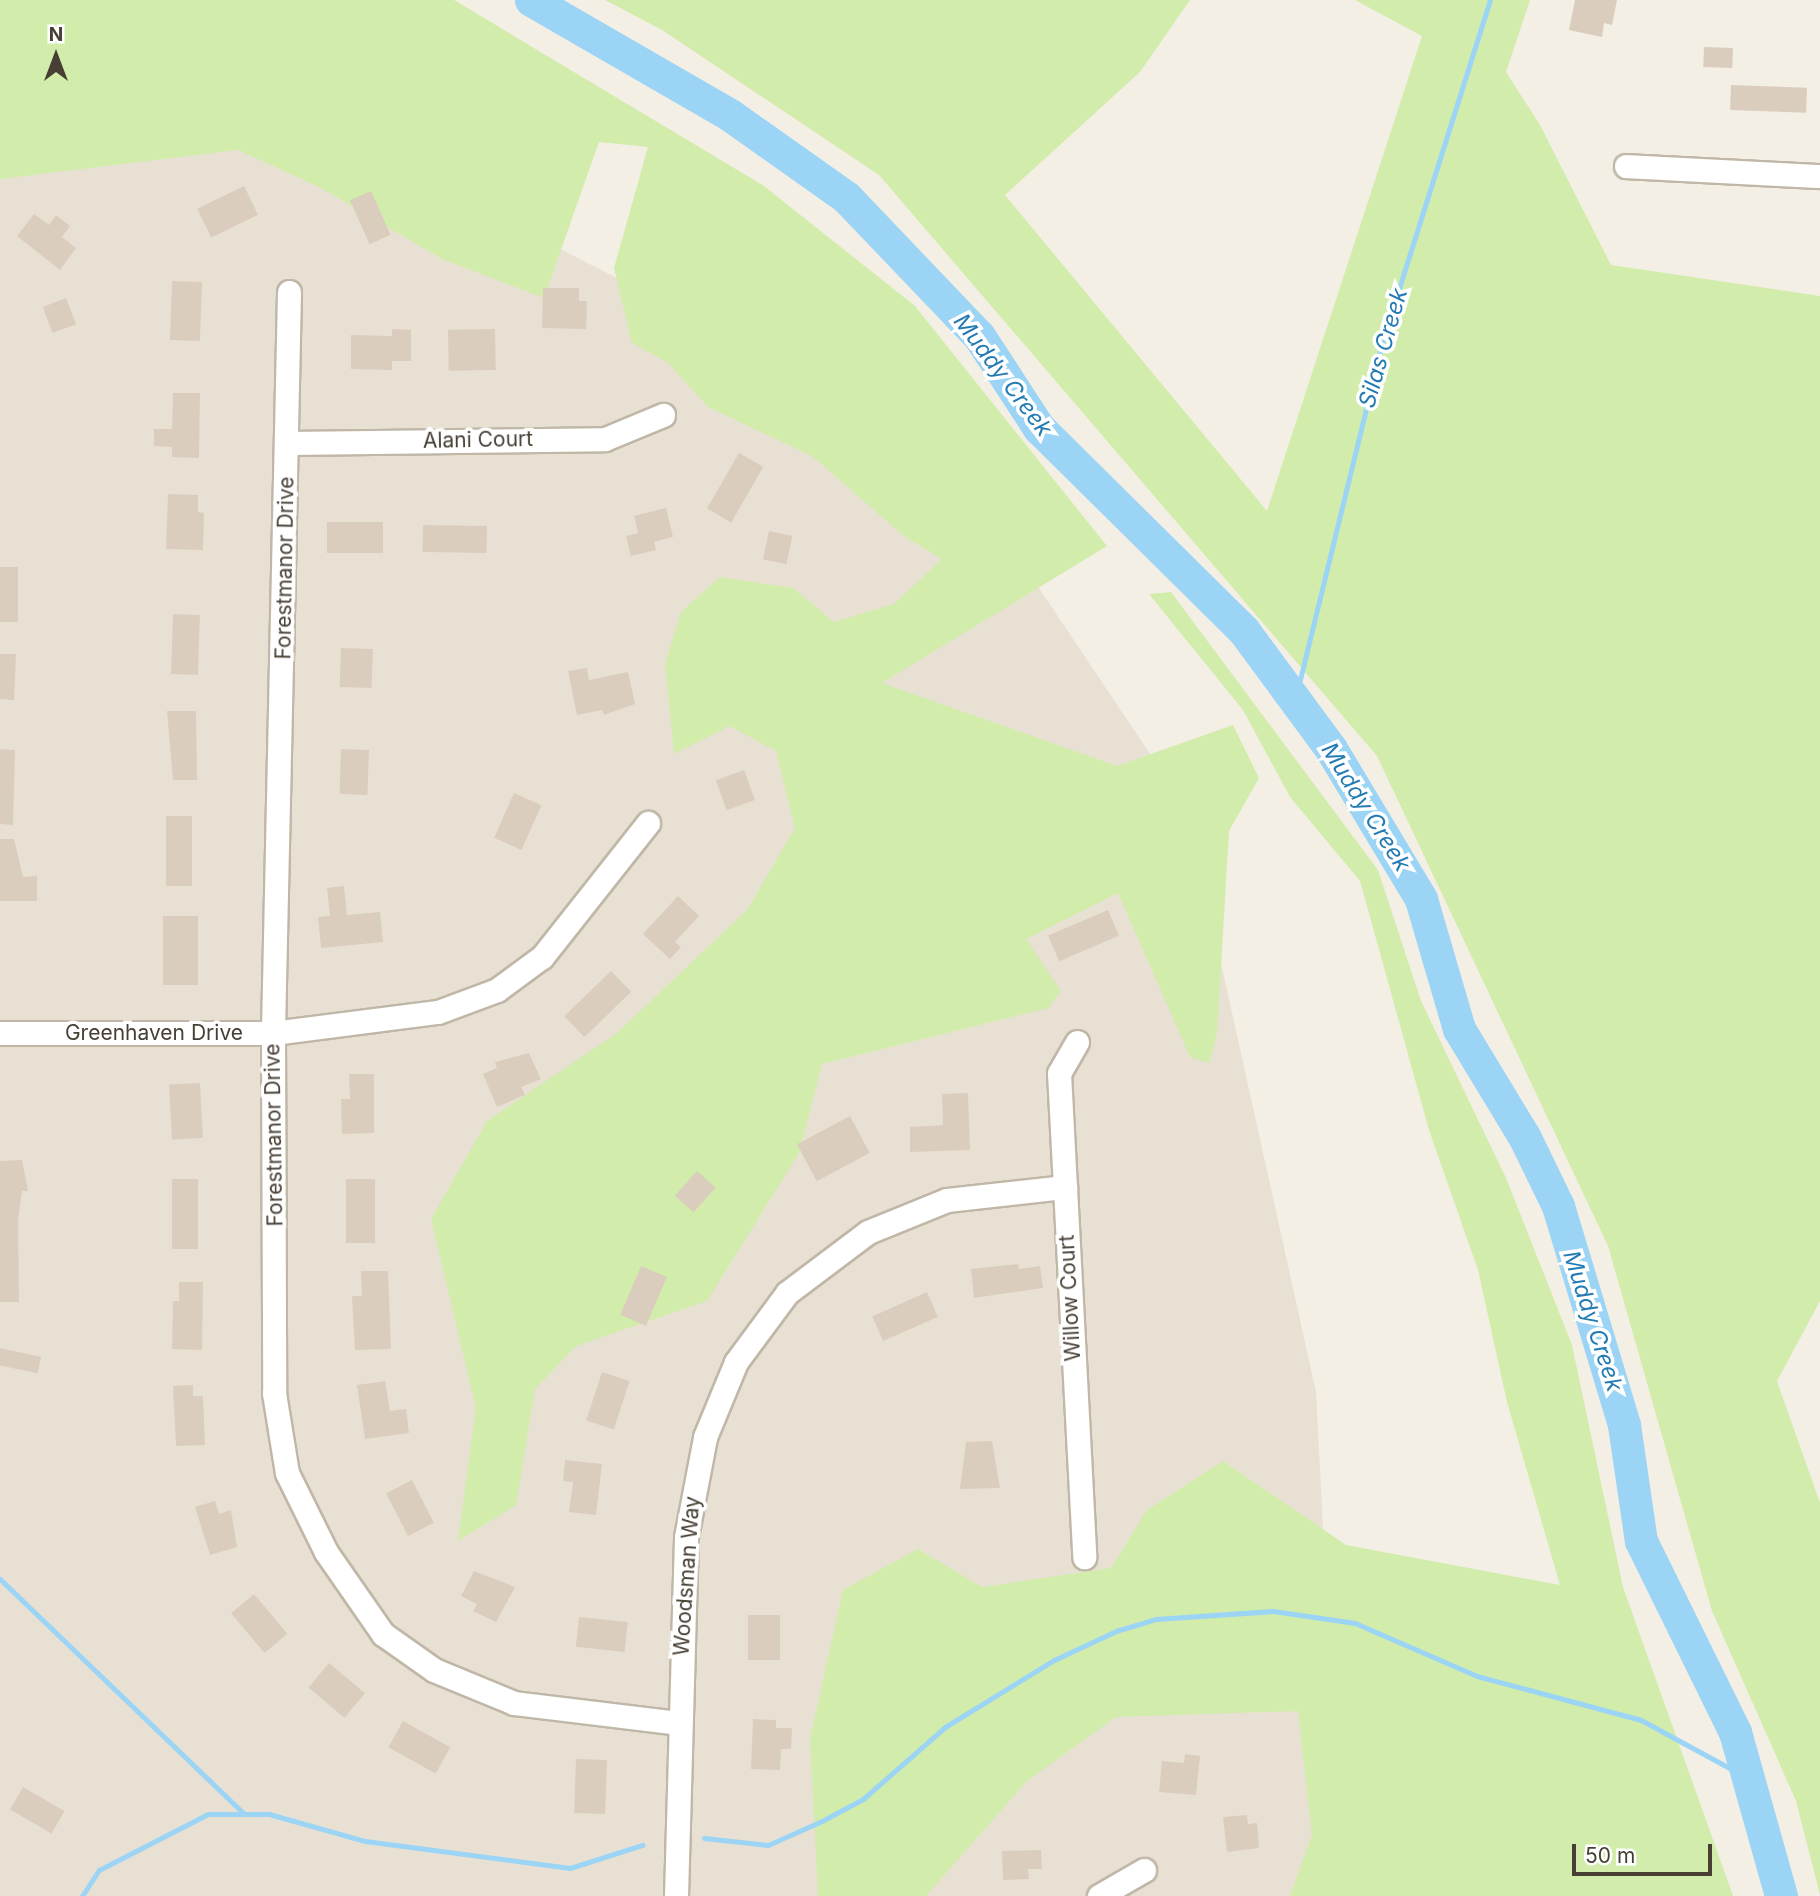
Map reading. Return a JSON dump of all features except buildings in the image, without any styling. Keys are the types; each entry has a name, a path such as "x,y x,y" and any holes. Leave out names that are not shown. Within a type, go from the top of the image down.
{"street":[{"path":"1626,166 1820,176"},
{"name":"Forestmanor Drive","path":"289,292 288,443 273,1033 274,1393 287,1473 326,1552 383,1634 433,1670 514,1703 679,1723"},
{"name":"Alani Court","path":"288,443 605,439 663,415"},
{"name":"Greenhaven Drive","path":"0,1033 273,1033 438,1012 497,990 542,957 648,823"},
{"name":"Willow Court","path":"1077,1042 1059,1073 1084,1557"},
{"name":"Woodsman Way","path":"676,1896 683,1585 693,1486 718,1402 758,1325 813,1269 868,1232 907,1214 947,1200 1065,1187"},
{"path":"1099,1896 1144,1870"}],"shaded area":[{"path":"0,74 447,191 814,379 998,527 1187,809 1316,1392 1342,1896 0,1896"}],"green space":[{"path":"0,0 454,0 764,186 915,306 1107,546 882,683 1117,766 1233,725 1259,778 1229,831 1217,1034 1209,1063 1190,1057 1118,893 1026,939 1061,991 1048,1008 822,1064 799,1153 707,1301 576,1346 535,1389 516,1505 458,1541 476,1408 431,1219 487,1121 616,1034 747,910 795,828 776,751 730,726 674,754 665,664 681,612 720,577 793,588 834,622 894,604 942,559 905,537 812,456 708,407 667,362 632,343 614,268 648,147 599,142 544,298 442,259 319,187 238,150 0,179"},
{"path":"605,0 1190,0 1140,72 1005,195 1267,511 1422,36 1355,0 1530,0 1506,72 1540,125 1611,265 1820,296 1820,1301 1777,1381 1820,1503 1820,1895 1796,1801 1712,1611 1608,1246 1377,756 879,175 662,30"},
{"path":"1171,592 1378,870 1421,1001 1506,1178 1572,1345 1623,1587 1733,1896 1290,1896 1312,1835 1298,1711 1116,1717 1027,1781 926,1896 818,1896 810,1739 843,1590 918,1549 982,1587 1111,1568 1147,1510 1223,1461 1346,1545 1560,1585 1507,1402 1478,1270 1429,1130 1360,881 1290,797 1243,710 1149,594"}],"waterway":[{"name":"Muddy Creek","path":"531,0 730,115 846,197 979,336 1039,428 1244,631 1331,749 1421,899 1459,1029 1525,1138 1558,1206 1624,1425 1641,1541 1735,1732 1781,1896"},
{"name":"Silas Creek","path":"1295,700 1383,339 1490,0"},
{"path":"0,1579 244,1814"},
{"path":"704,1838 768,1845 822,1821 863,1799 945,1727 1054,1660 1116,1631 1156,1619 1273,1611 1355,1623 1477,1676 1641,1720 1746,1777"},
{"path":"82,1896 99,1870 208,1814 269,1814 365,1841 570,1868 642,1845"}]}
